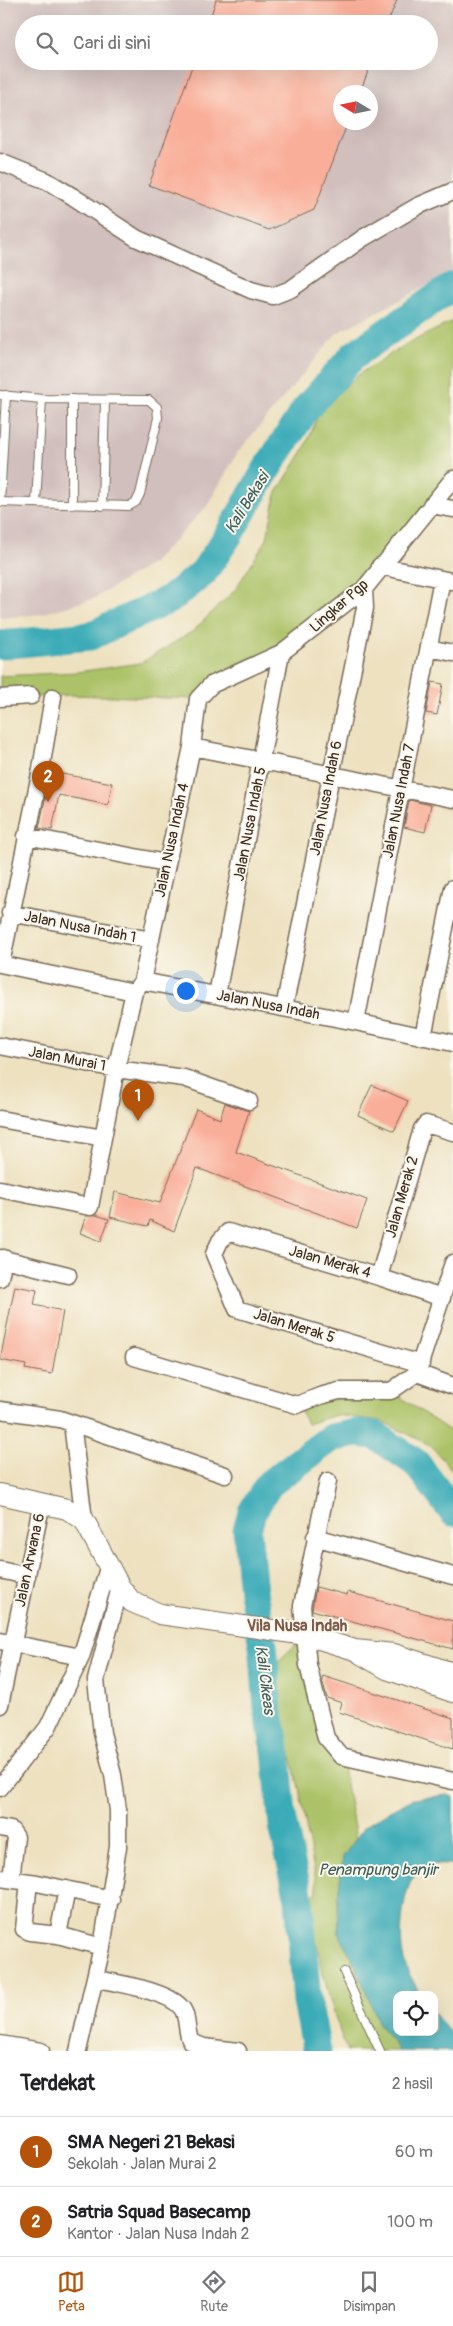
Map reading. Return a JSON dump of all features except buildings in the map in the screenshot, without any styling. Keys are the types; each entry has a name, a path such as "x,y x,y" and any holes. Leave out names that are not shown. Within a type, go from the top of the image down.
{"street":[{"path":"0,162 47,181 136,238 251,290 274,296 291,289 363,238 418,206 453,191"},
{"name":"Lingkar Pgp","path":"198,699 211,685 281,653 364,589 380,566 453,479"},
{"path":"431,505 453,509"},
{"path":"380,566 448,580"},
{"name":"Jalan Nusa Indah 7","path":"356,1022 429,648 448,580"},
{"name":"Jalan Nusa Indah 6","path":"284,1008 365,608 364,589"},
{"path":"429,648 453,653"},
{"name":"Jalan Nusa Indah 5","path":"217,995 281,653"},
{"path":"0,698 31,696"},
{"path":"1,964 41,769 53,697"},
{"name":"Jalan Nusa Indah 4","path":"0,1189 90,1207 116,1069 151,940 192,747 198,699"},
{"path":"192,747 453,799"},
{"path":"26,836 166,863"},
{"path":"423,1037 453,888"},
{"name":"Jalan Nusa Indah 1","path":"10,913 151,940"},
{"name":"Jalan Nusa Indah","path":"1,964 138,986 217,995 453,1043"},
{"name":"Jalan Murai 1","path":"0,1046 116,1069 184,1078 249,1101"},
{"path":"0,1119 103,1138"},
{"name":"Jalan Merak 2","path":"379,1277 422,1129 426,1124 453,1132"},
{"name":"Jalan Merak 4","path":"220,1241 228,1232 379,1277 445,1306"},
{"name":"Jalan Merak 5","path":"220,1241 214,1254 237,1309 419,1368"},
{"path":"0,1278 2,1258 68,1276"},
{"path":"134,1357 297,1405 339,1391 391,1391 419,1368 445,1306 453,1263"},
{"path":"419,1368 453,1386"},
{"path":"0,1410 72,1422 225,1475"},
{"path":"72,1422 84,1520 120,1587 132,1602 160,1614 299,1634 355,1650 394,1654 453,1673"},
{"path":"328,1481 302,1606 299,1634 326,1738 341,1756 453,1781"},
{"path":"0,1494 66,1508 84,1520"},
{"name":"Jalan Arwana 6","path":"0,1705 6,1642 27,1576 42,1502"},
{"path":"316,1536 453,1576"},
{"path":"0,1788 48,1727 81,1657 109,1565"},
{"path":"0,1570 27,1576"},
{"path":"78,2051 96,1978 111,1899 118,1847 118,1810 113,1775 102,1733 96,1680 120,1587"},
{"path":"6,1642 81,1657"},
{"path":"355,1650 387,1669 453,1692"},
{"path":"0,1828 11,1830 16,1838 5,1879 30,1882 111,1899"},
{"path":"30,1882 24,1928 30,1932 58,1935 102,1947"},
{"path":"58,1935 67,1889"},
{"path":"96,1978 138,1988 177,2002 184,2012 187,2035 191,2042 204,2047 238,2051"},
{"path":"0,2044 41,2051"}],"lane":[{"path":"3,395 42,399 149,400 157,407 158,418 140,494 136,502 129,506 0,502 3,395"},
{"path":"36,503 42,399"},
{"path":"72,399 72,505"},
{"path":"102,506 105,401"},
{"path":"344,1972 380,2051"}],"shaded area":[{"path":"0,0 453,0 453,272 337,333 238,452 207,506 153,563 93,599 41,614 0,618"}],"green space":[{"path":"453,321 453,479 364,589 198,699 69,695 0,699 0,676 77,672 141,663 193,631 235,590 267,539 276,494 304,449 322,407 362,372 405,345"},
{"path":"391,1391 453,1433 453,1471 430,1445 381,1421 336,1415 307,1424 297,1405"},
{"path":"306,1635 321,1721 341,1756 356,1839 343,1857 338,1898 339,1934 355,1964 379,2024 399,2051 347,2051 324,1975 310,1897 317,1892 316,1881 299,1788 280,1714 274,1665"}],"water":[{"name":"Penampung banjir","path":"447,1795 453,1797 453,1865 439,1864 425,1868 417,1873 408,1889 403,1913 402,1948 406,1966 419,1991 393,1991 393,2036 438,2036 438,2018 453,2035 453,2051 399,2051 379,2024 355,1964 339,1934 338,1898 343,1857 364,1827 413,1799"}],"waterway":[{"name":"Kali Bekasi","path":"0,645 90,636 170,599 203,573 228,536 268,467 305,410 354,355 453,286"},
{"name":"Kali Cikeas","path":"317,2051 307,2002 299,1899 283,1826 276,1751 268,1708 263,1645 253,1592 247,1530 252,1512 269,1484 331,1438 357,1433 375,1435 416,1463 453,1512"}],"place":[{"name":"Satria Squad Basecamp","path":"48,802"},
{"name":"SMA Negeri 21 Bekasi","path":"138,1121"}],"district":[{"name":"Vila Nusa Indah","path":"297,1626"}]}
